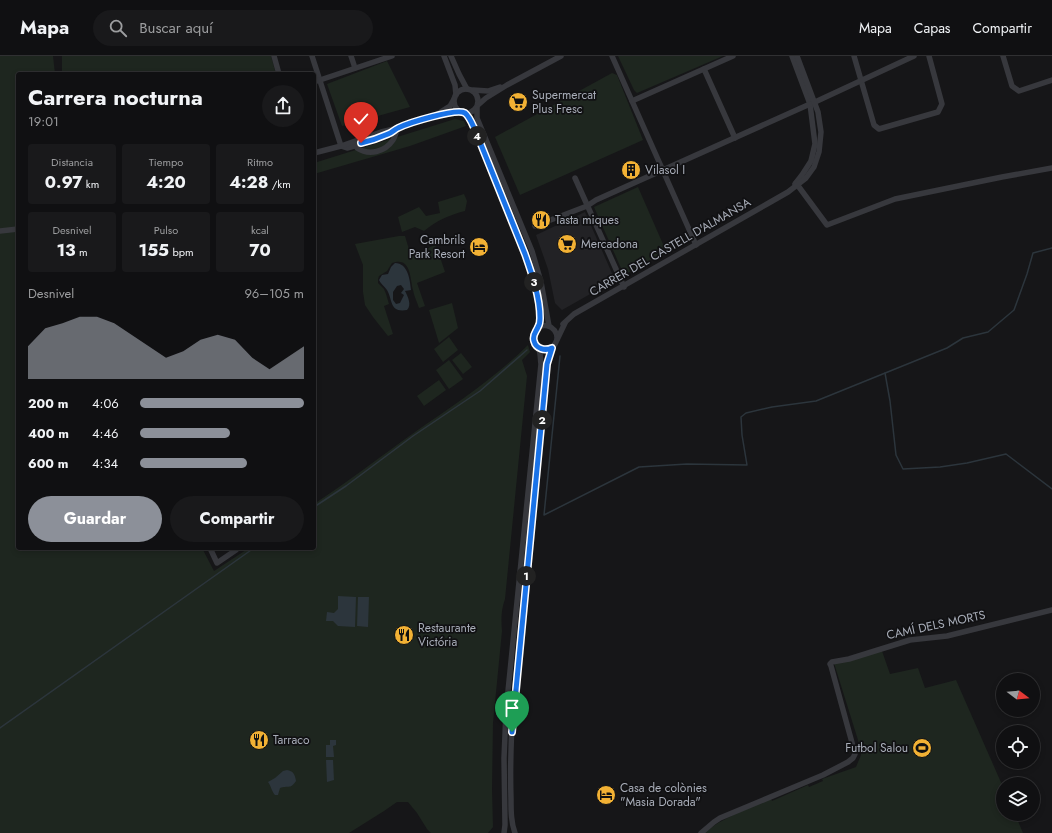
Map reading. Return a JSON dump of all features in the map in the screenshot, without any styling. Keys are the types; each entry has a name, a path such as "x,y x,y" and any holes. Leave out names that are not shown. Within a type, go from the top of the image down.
{"street":[{"path":"274,56 278,72"},
{"path":"312,56 315,72"},
{"path":"351,56 355,68"},
{"path":"341,146 317,81 392,56"},
{"path":"444,56 455,84 455,106 470,121 476,132 525,254 534,284 540,319 534,338 538,347 540,364 506,711 504,758 504,833"},
{"path":"451,56 459,74 469,89 478,96 478,118 532,251 541,282 551,327 557,334 556,344 552,348 547,364 513,709 511,789 512,821 515,833"},
{"path":"316,152 434,116 449,113 472,112 486,98 561,56"},
{"path":"612,56 696,245"},
{"path":"632,101 733,56"},
{"name":"CARRER DEL CASTELL D'ALMANSA","path":"551,327 556,328 565,323 574,314 624,287 788,192 796,184 806,178 814,167 819,152 821,132 818,112 812,103 792,56"},
{"name":"CARRER DEL CASTELL D'ALMANSA","path":"798,56 812,103"},
{"path":"854,56 874,125 879,129 938,112 942,104 929,56"},
{"path":"535,226 587,206 596,200 914,56"},
{"path":"1003,56 1012,86 1019,91 1052,80"},
{"path":"704,69 735,138"},
{"path":"434,116 450,106 460,91 469,89 488,91 508,85"},
{"path":"341,146 347,148 358,145 389,134 398,128"},
{"path":"358,145 357,148 369,153 377,152 393,140 398,128"},
{"path":"358,145 358,142 374,137 381,132"},
{"path":"796,184 827,225 895,199 1052,168"},
{"path":"575,178 624,287"},
{"path":"0,231 16,229"},
{"name":"CARRER DEL CASTELL D'ALMANSA","path":"557,340 565,323"},
{"path":"538,328 543,326 551,327"},
{"path":"538,347 544,350 552,348"},
{"path":"211,550 216,563 236,550"},
{"name":"CAMÍ DELS MORTS","path":"701,833 720,818 823,776 853,758 855,754 830,664 832,662 849,659 910,640 947,636 1052,610"}],"shaded area":[{"path":"0,56 53,56 55,72 16,72 16,550 203,550 214,571 246,550 316,550 316,503 473,391 528,345 530,352 522,360 527,376 505,599 501,623 502,631 493,723 493,827 488,833 431,833 408,802 397,802 349,833 0,833"},
{"path":"62,56 271,56 275,72 62,72"},
{"path":"618,56 723,56 637,93 634,90"},
{"path":"387,61 410,107 342,126 327,84"},
{"path":"612,73 617,75 643,140 520,195 495,137"},
{"path":"455,119 464,121 466,126 410,146 316,173 316,162"},
{"path":"638,187 666,251 624,275 594,207"},
{"path":"464,194 467,201 465,211 443,219 424,231 415,227 402,232 398,217 419,207 426,216 440,213 438,202"},
{"name":"Mercadona","path":"585,212 615,280 562,310 555,303 548,269 536,235"},
{"path":"405,236 411,256 435,245 445,272 417,283 425,306 419,308 413,292 410,274 406,265 398,262 392,263 387,271 379,276 378,283 384,289 389,304 384,306 393,334 388,336 365,305 363,292 363,265 355,244"},
{"path":"395,263 399,264 406,269 408,273 411,290 405,291 409,303 407,310 397,310 394,308 387,290 379,280 382,275 388,274 391,267","holes":["401,285 404,289 401,293 404,295 400,303 396,304 393,300 393,292 397,286"]},
{"path":"452,303 458,328 439,343 429,310"},
{"path":"449,337 458,350 443,362 434,349"},
{"path":"461,353 472,367 463,374 452,360"},
{"path":"449,360 463,379 449,389 436,370"},
{"path":"439,380 446,390 424,406 417,396"},
{"path":"338,596 356,597 355,627 338,626 333,621 326,621 327,612 334,613 338,609"},
{"path":"358,597 369,597 368,627 357,626"},
{"name":"Futbol Salou","path":"882,651 890,674 918,668 925,688 956,680 999,777 996,777 996,821 1018,821 1023,833 703,833 739,812 771,799 772,801 808,785 809,787 823,781 822,779 856,767 861,755 858,740 834,663"},
{"path":"330,740 336,740 336,745 333,746 334,757 326,757 326,745 330,745"},
{"path":"326,760 333,760 334,780 327,782"},
{"path":"287,770 293,773 296,781 290,786 280,788 278,795 275,795 268,782 283,771"}],"waterway":[{"path":"560,356 544,515 639,467 687,464 747,465 742,435 741,417 746,413 772,407 816,401 947,348 963,338 988,332 1014,310 1033,253 1052,248"},
{"path":"316,506 346,486 413,436 480,391 527,350"},
{"path":"885,373 890,401 896,455 903,469 940,467 967,463 1006,454 1052,489"},
{"path":"0,728 251,550"}],"place":[{"name":"Supermercat Plus Fresc","path":"518,102"},
{"name":"Vilasol I","path":"631,170"},
{"name":"Tasta miques","path":"541,220"},
{"name":"Mercadona","path":"567,244"},
{"name":"Cambrils Park Resort","path":"479,247"},
{"name":"Restaurante Victória","path":"404,635"},
{"name":"Tarraco","path":"259,740"},
{"name":"Futbol Salou","path":"922,748"},
{"name":"Casa de colònies \"Masia Dorada\"","path":"606,795"}],"route":[{"path":"361,143 371,141 389,134 398,128 434,116 449,113 465,113 476,132 530,269 540,316 538,328 534,335 534,340 536,345 541,349 546,350 552,348 547,364 512,732"}]}
